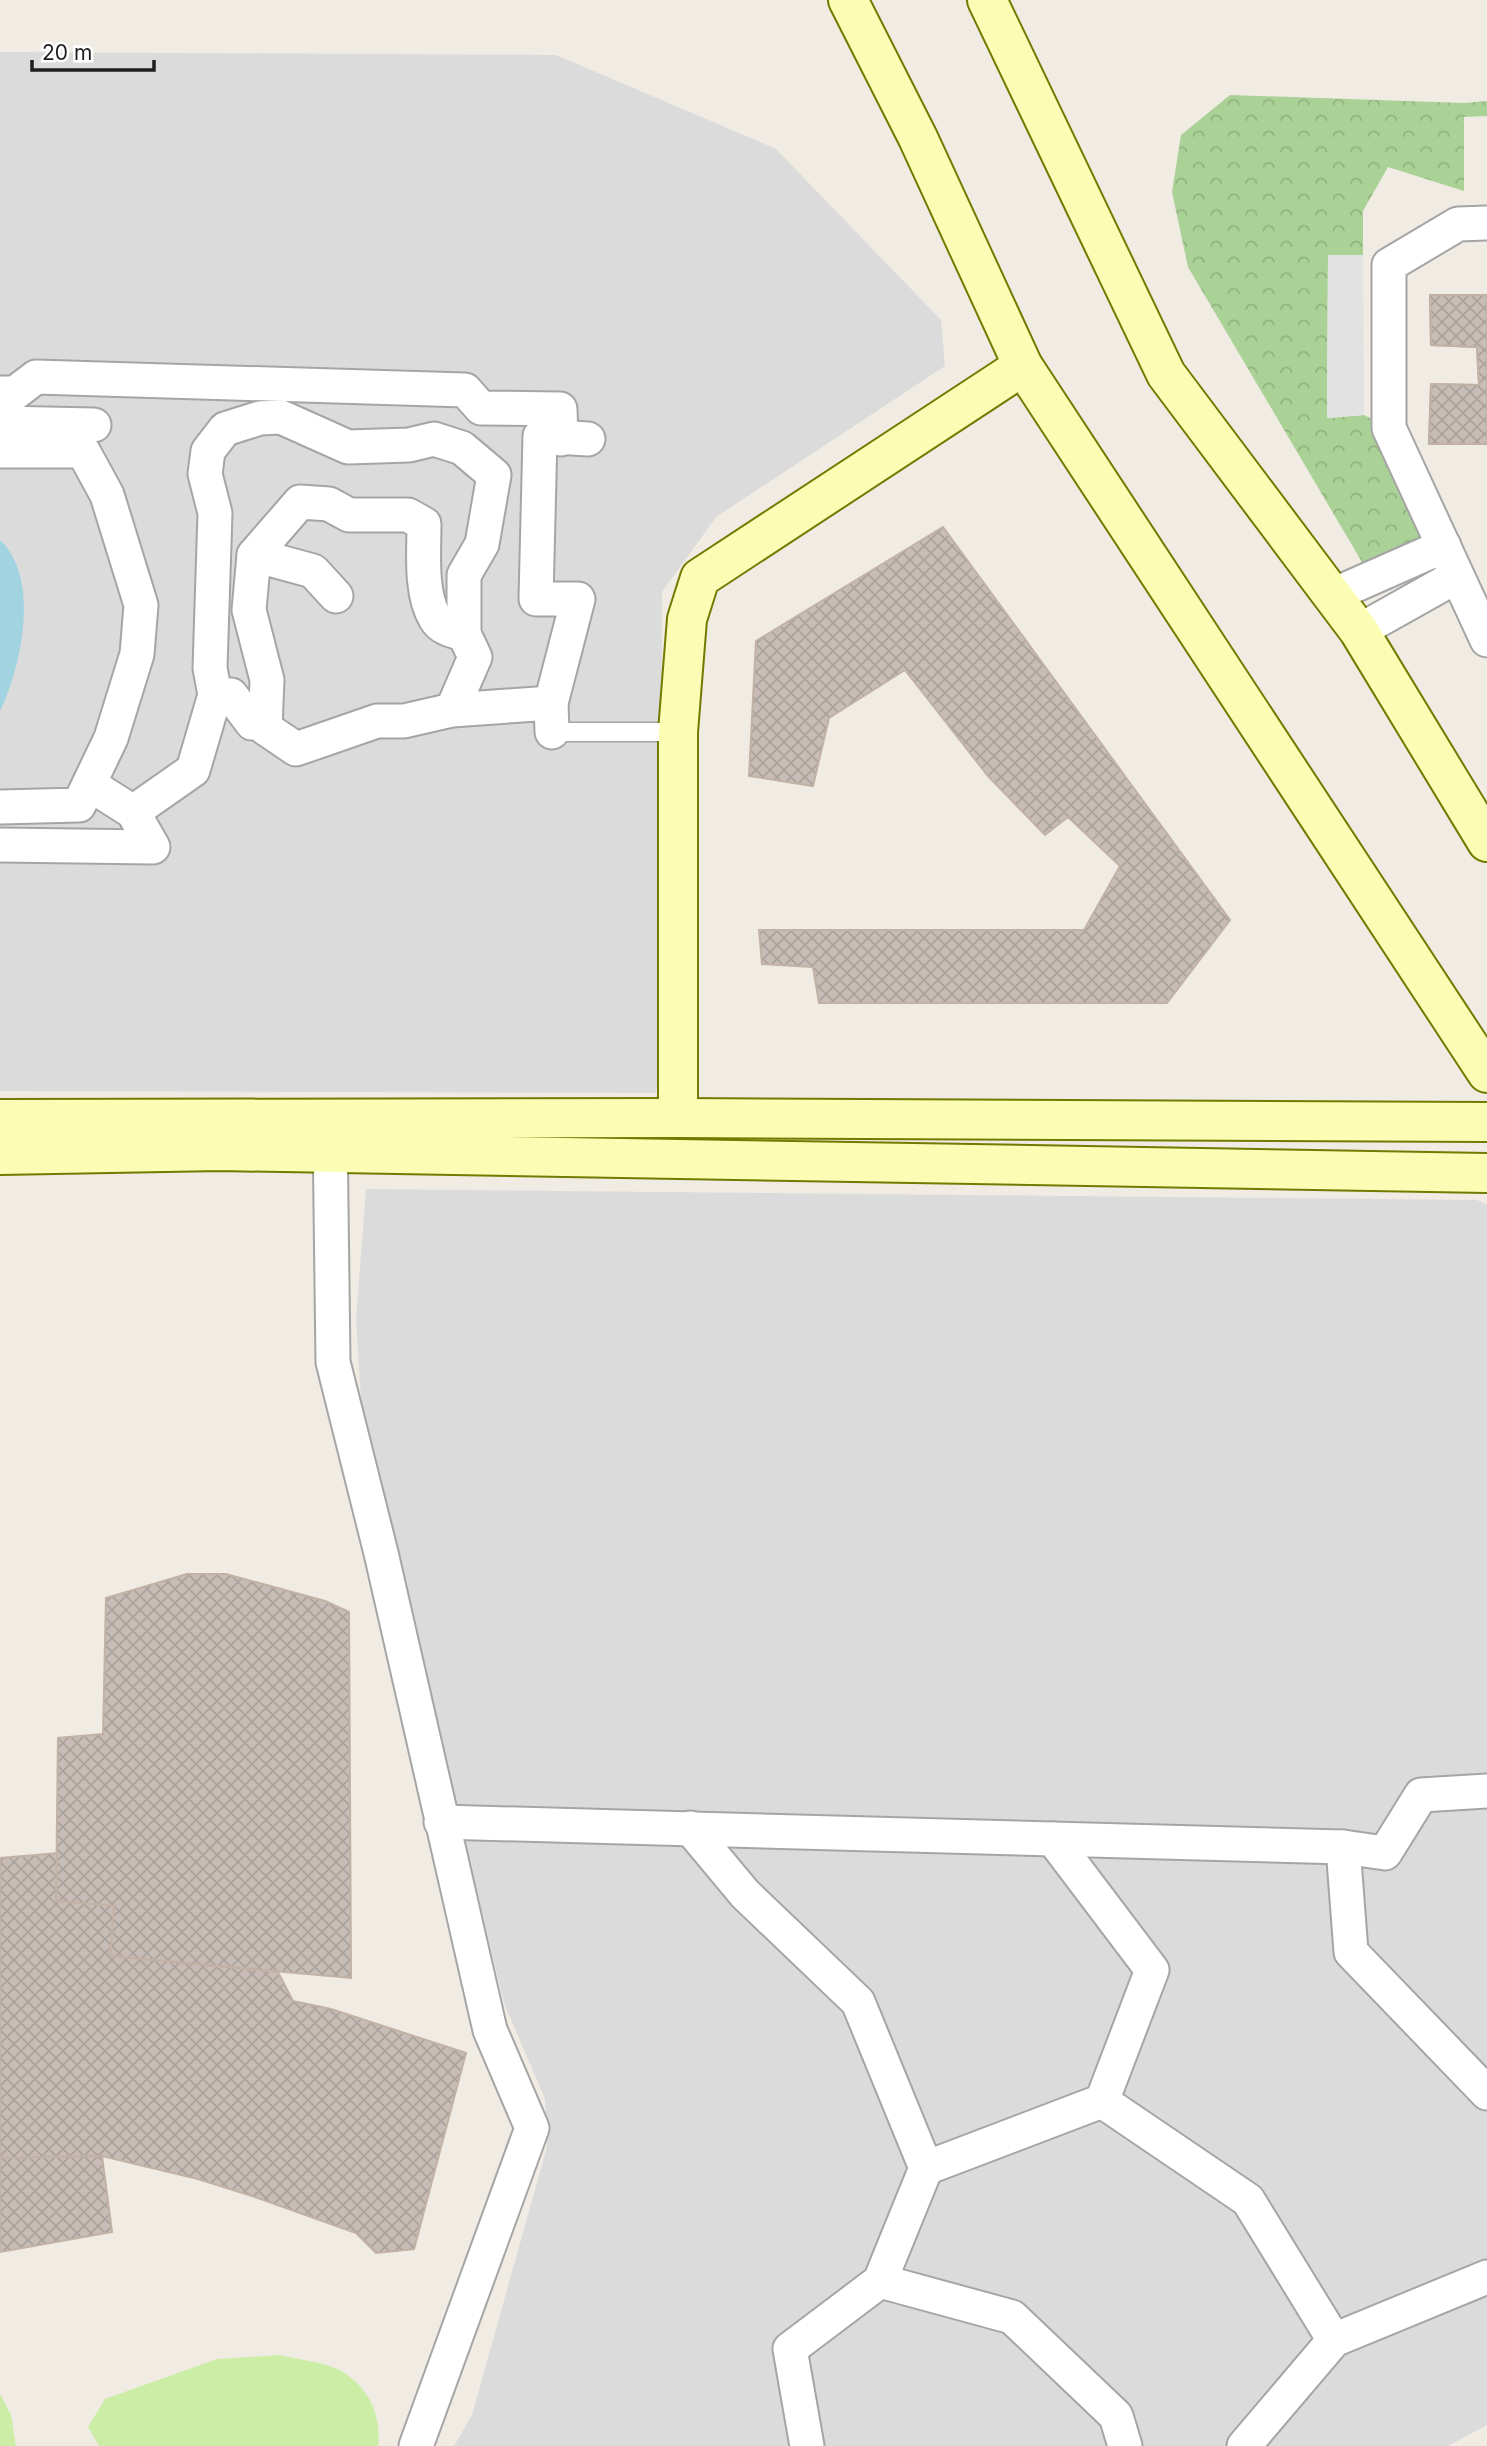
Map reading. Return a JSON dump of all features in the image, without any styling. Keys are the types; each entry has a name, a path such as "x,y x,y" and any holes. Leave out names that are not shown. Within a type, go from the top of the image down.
{"street":[{"path":"848,0 918,138 1023,366 1487,1073"},
{"path":"987,0 1166,374 1359,631 1487,842"},
{"path":"1487,223 1458,224 1389,265 1389,428 1487,640"},
{"path":"678,1118 678,732 687,619 700,578 1023,366"},
{"path":"0,393 15,393 36,377 465,390 481,408 560,409 575,439 540,436 536,599 578,599 552,718 452,710 404,721 377,721 296,749 265,728 267,680 249,610 254,555 300,502 329,504 349,515 408,515 424,524 428,592 435,618 445,629 464,634"},
{"path":"133,812 193,770 215,695 211,668 215,513 205,474 208,452 225,429 260,418 281,417 348,447 410,445 434,439 462,448 494,475 482,544 464,575 464,634 475,657 452,710"},
{"path":"0,424 94,425"},
{"path":"0,451 83,452 107,495 141,605 138,653 111,738 79,805 0,807"},
{"path":"1333,595 1444,546"},
{"path":"254,555 313,571 336,596"},
{"path":"1359,631 1457,576"},
{"path":"215,695 231,695 252,723 265,721"},
{"path":"0,845 153,847 133,812 89,784"},
{"path":"0,1155 678,1118 1487,1122"},
{"path":"0,1119 330,1136 1487,1173"},
{"path":"330,1136 333,1362 381,1553 490,2030 532,2128 416,2446"},
{"path":"441,1822 1343,1847 1385,1853 1422,1795 1487,1791"},
{"path":"690,1828 745,1894 858,2002 926,2168 880,2281 790,2348 807,2446"},
{"path":"926,2168 1102,2101 1152,1970 1053,1839"},
{"path":"1343,1847 1351,1952 1487,2093"},
{"path":"1102,2101 1248,2200 1334,2340"},
{"path":"1244,2446 1334,2340 1487,2277"},
{"path":"880,2281 1012,2317 1116,2416 1125,2446"}],"lane":[{"path":"552,718 678,732"}],"shaded area":[{"path":"0,52 556,55 776,149 941,320 945,366 716,517 662,592 661,1066 656,1093 0,1091"},
{"path":"1328,255 1363,255 1364,415 1327,418"},
{"path":"366,1189 1477,1200 1487,1205 1487,2425 1448,2446 454,2446 472,2415 547,2147 545,2099 504,2003 362,1416 356,1320"}],"green space":[{"path":"1230,95 1464,103 1487,101 1487,116 1464,117 1464,191 1388,167 1363,211 1363,255 1328,255 1327,418 1364,415 1389,428 1441,541 1372,579 1188,267 1172,192 1181,135"},
{"path":"280,2355 329,2366 343,2372 360,2386 376,2414 378,2446 99,2446 88,2427 105,2399 217,2359"},
{"path":"0,2394 11,2415 16,2446 0,2446"}],"water":[{"path":"0,540 13,556 24,599 20,648 15,671 0,711"}],"building":[{"path":"1430,295 1487,295 1487,444 1429,444 1431,384 1479,385 1477,347 1431,345"},
{"path":"1430,295 1487,295 1487,444 1429,444 1431,384 1479,385 1477,347 1431,345"},
{"path":"943,527 1230,920 1167,1003 819,1003 813,967 762,964 759,930 1084,930 1120,866 1068,817 1045,835 988,776 905,670 829,718 813,786 749,776 756,641"},
{"path":"187,1574 226,1574 325,1601 349,1612 351,1978 110,1956 114,1906 56,1901 58,1738 103,1734 106,1598"},
{"path":"57,1853 56,1901 114,1906 110,1956 278,1972 293,2001 331,2009 466,2053 414,2249 376,2253 356,2233 252,2196 198,2179 102,2156 0,2158 0,1858"},
{"path":"102,2156 112,2232 0,2252 0,2158"}]}
